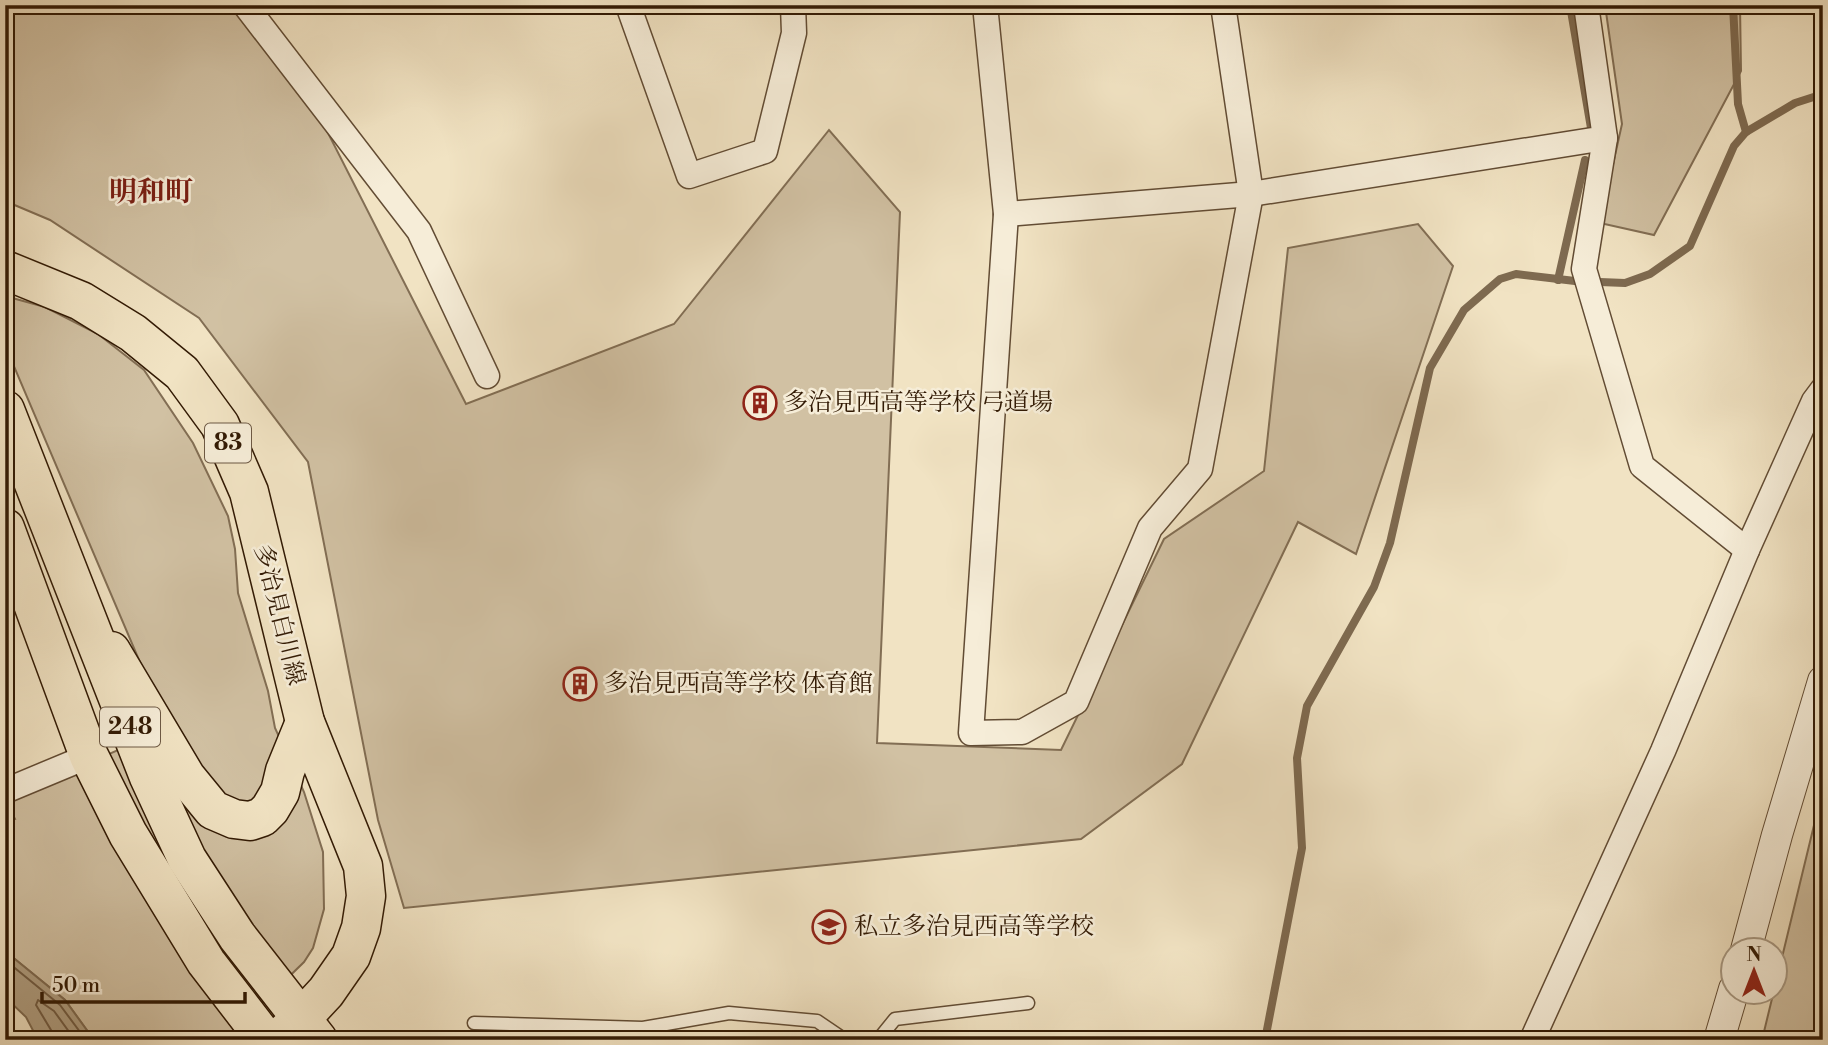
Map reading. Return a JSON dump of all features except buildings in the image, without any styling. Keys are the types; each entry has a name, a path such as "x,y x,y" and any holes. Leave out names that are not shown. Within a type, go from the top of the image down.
{"main road":[{"name":"多治見白川線","path":"5,270 81,301 133,333 182,373 220,425 249,492 305,722 363,866 366,896 362,928 351,956 299,1033"},
{"name":"248","path":"5,410 149,777 187,859 299,1033"},
{"name":"248","path":"5,528 89,756 128,834 206,962 265,1040"},
{"path":"78,595 186,777 213,810 234,819 250,821 262,817 280,792 285,771 305,722"}],"street":[{"path":"245,5 419,231 487,376"},
{"path":"628,5 689,176 765,151 794,33 793,5"},
{"path":"989,6 1006,214 971,733 1022,732 1076,702 1150,528 1200,469 1251,194 1223,5"},
{"path":"1586,5 1605,138 1584,269 1642,466 1747,550"},
{"path":"1006,214 1251,194 1605,138"},
{"path":"1532,1040 1663,751 1747,550 1814,401 1823,389"},
{"path":"1750,936 1823,681"},
{"path":"5,791 89,756"},
{"path":"1719,1040 1729,1006"}],"lane":[{"path":"878,1040 895,1019 1028,1003"},
{"path":"474,1023 643,1028 729,1013 817,1021 845,1040"}],"shaded area":[{"path":"5,5 232,5 326,129 466,404 674,324 829,130 900,212 877,743 1061,750 1164,539 1264,471 1288,248 1418,224 1453,266 1356,554 1298,522 1182,764 1081,839 404,908 378,820 308,462 199,318 50,220 5,201"},
{"path":"1605,5 1740,5 1741,71 1654,235 1600,223 1622,124"},
{"path":"5,296 45,307 98,334 144,370 193,443 228,516 235,549 238,593 268,691 275,728 304,792 323,852 324,909 313,948 304,962 224,1040 94,1040 65,1000 5,951 5,823 15,819 5,800 168,728 7,350"},
{"path":"1823,788 1823,1040 1762,1040 1770,1006 1790,1006 1790,936 1787,936"},
{"path":"807,1034 814,1040 685,1040 685,1036"}],"water":[{"path":"5,951 65,1000 94,1040 38,1040 26,1017 5,997"}],"waterway":[{"path":"1570,5 1591,128"},
{"path":"1733,5 1738,104 1746,132"},
{"path":"1600,282 1625,283 1650,274 1690,246 1734,146 1746,132 1795,103 1823,94"},
{"path":"1558,280 1585,160"},
{"path":"1265,1040 1302,848 1297,758 1307,706 1374,587 1390,543 1430,368 1464,310 1500,279 1516,274 1575,281"}],"place":[{"name":"多治見西高等学校 弓道場","path":"760,403"},
{"name":"多治見西高等学校 体育館","path":"580,684"},
{"name":"私立多治見西高等学校","path":"829,927"}],"district":[{"name":"明和町","path":"151,192"}]}
